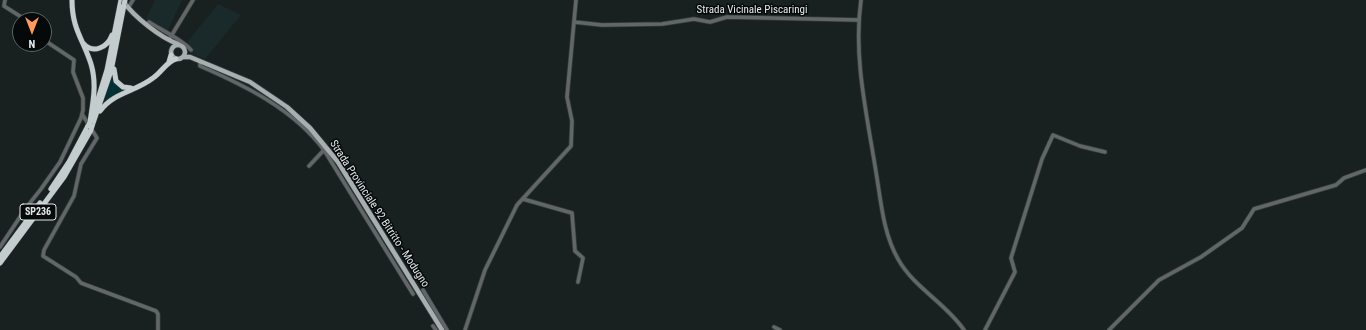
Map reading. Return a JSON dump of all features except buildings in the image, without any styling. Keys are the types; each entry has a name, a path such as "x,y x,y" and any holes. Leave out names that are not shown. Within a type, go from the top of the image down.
{"highway":[{"path":"72,0 73,21 90,64 94,79 94,94 90,126"},
{"path":"77,34 85,46 90,48 100,48 106,46 112,36 123,2"},
{"name":"SP236","path":"0,257 63,172 98,113 111,71 123,2"},
{"name":"SP236","path":"0,264 64,177 90,126 103,85 123,2"},
{"path":"119,30 114,76 116,81 123,87 134,88"},
{"path":"169,62 171,52"},
{"path":"98,113 114,97 152,79 169,62 176,59"}],"main road":[{"path":"123,2 146,24 182,46 190,57"},
{"path":"170,39 171,52 176,59 190,57"},
{"path":"171,52 173,46 178,44"},
{"path":"183,57 185,52"},
{"name":"Strada Provinciale 92 Bitritto - Modugno","path":"190,57 259,88 299,117 329,150 390,252 442,330"}],"street":[{"path":"5,0 4,6 13,12"},
{"path":"123,2 133,0"},
{"path":"191,50 184,43 170,39 193,0"},
{"path":"464,330 482,275 521,200 571,146 571,117 567,97 576,0"},
{"path":"861,0 859,42 864,101 886,231 898,259 907,273 953,316 964,330"},
{"name":"Strada Vicinale Piscaringi","path":"574,22 602,24 662,24 694,19 710,22 727,17 860,20"},
{"path":"0,247 60,162 82,114 83,98 73,72 74,60 52,45"},
{"path":"200,61 200,66 246,87 278,107 308,131 324,150 390,252 413,294"},
{"path":"82,114 97,138 81,164 75,192 43,256 76,277 81,283 156,311 158,314 158,330"},
{"path":"984,330 1015,272 1011,258 1042,159 1053,135 1080,146 1105,152"},
{"path":"309,166 324,150"},
{"path":"1109,330 1160,280 1201,257 1242,228 1254,209 1336,185 1344,178 1366,170"},
{"path":"521,200 572,213 575,251 583,258 578,282"},
{"path":"424,290 448,330"},
{"path":"433,326 436,330"},
{"path":"774,327 780,330"}],"shaded area":[{"path":"155,0 182,0 167,32 146,19"},
{"path":"218,4 241,15 205,59 188,52 185,45"},
{"path":"111,77 124,90 104,103"}]}
